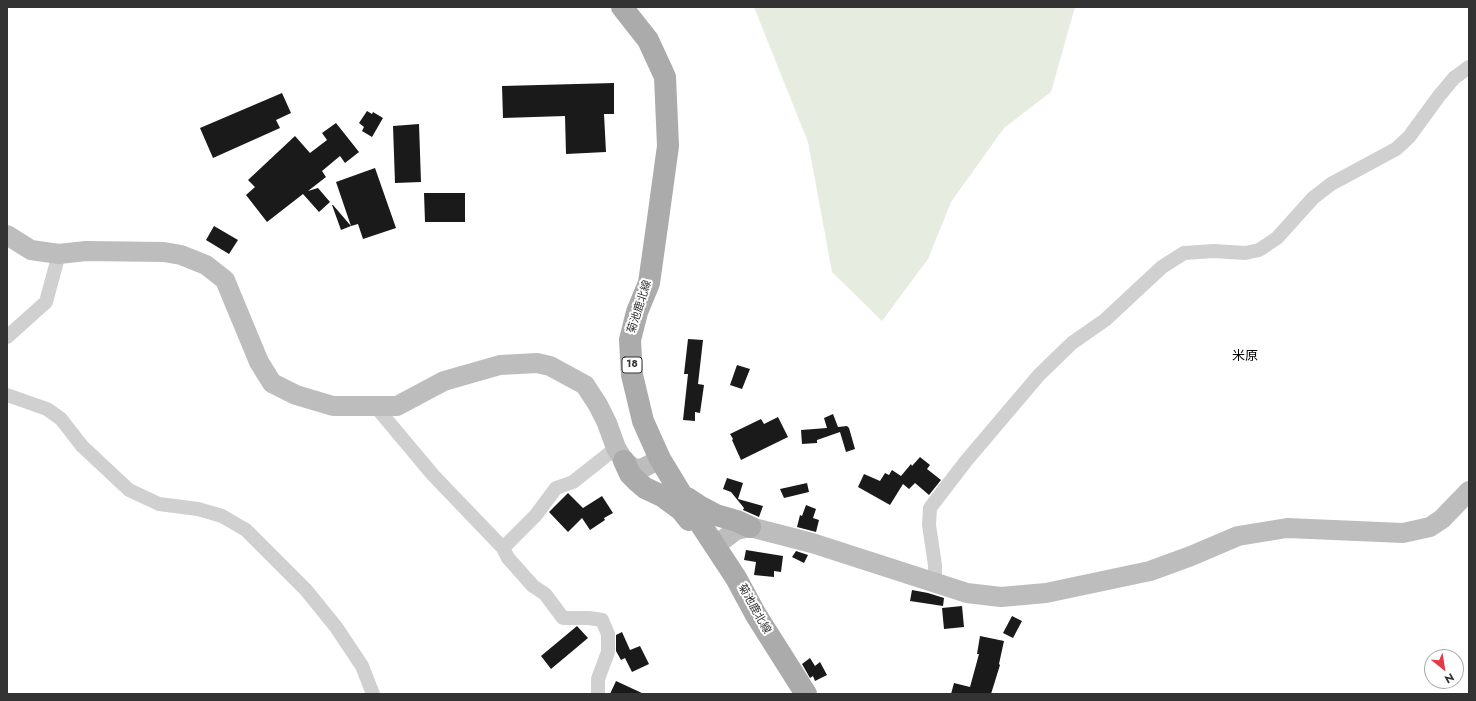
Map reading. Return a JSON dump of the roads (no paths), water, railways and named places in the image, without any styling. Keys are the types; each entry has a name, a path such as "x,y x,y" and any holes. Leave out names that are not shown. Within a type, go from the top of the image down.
{"main road":[{"name":"菊池鹿北線","path":"622,7 648,40 665,77 668,146 649,283 637,312 630,340 632,375 643,421 660,459 681,494 720,552 763,628 806,694"},
{"path":"620,455 630,474 638,482 645,488 662,496 681,510 697,530 720,552"},
{"path":"681,494 698,506 716,515 737,521 750,527"}],"street":[{"path":"935,582 935,565 929,525 930,508 966,461 1044,370 1072,343 1105,320 1162,267 1184,253 1214,251 1245,253 1259,250 1277,238 1312,198 1331,184 1396,149 1409,137 1454,78 1469,67"},
{"path":"7,235 31,250 59,254 86,251 164,252 181,255 206,264 225,280 259,362 272,383 296,395 333,406 397,406 444,381 500,364 537,363 550,366 585,385 598,405 607,423 620,455 633,468 640,469 660,459"},
{"path":"7,337 46,302 59,254"},
{"path":"7,395 46,409 61,419 82,446 129,490 159,504 198,509 222,516 246,530 306,590 336,627 362,666 373,694"},
{"path":"376,407 433,475 503,548 508,558 533,586 544,594 563,618 602,620 608,634 608,652 598,679 598,694"},
{"path":"503,548 536,515 556,488 573,482 620,455"},
{"path":"720,552 736,530 750,527 812,543 967,593 1001,597 1046,593 1150,571 1191,556 1238,536 1287,528 1403,533 1430,527 1442,519 1469,491"}],"district":[{"name":"米原","path":"1245,357"}]}
